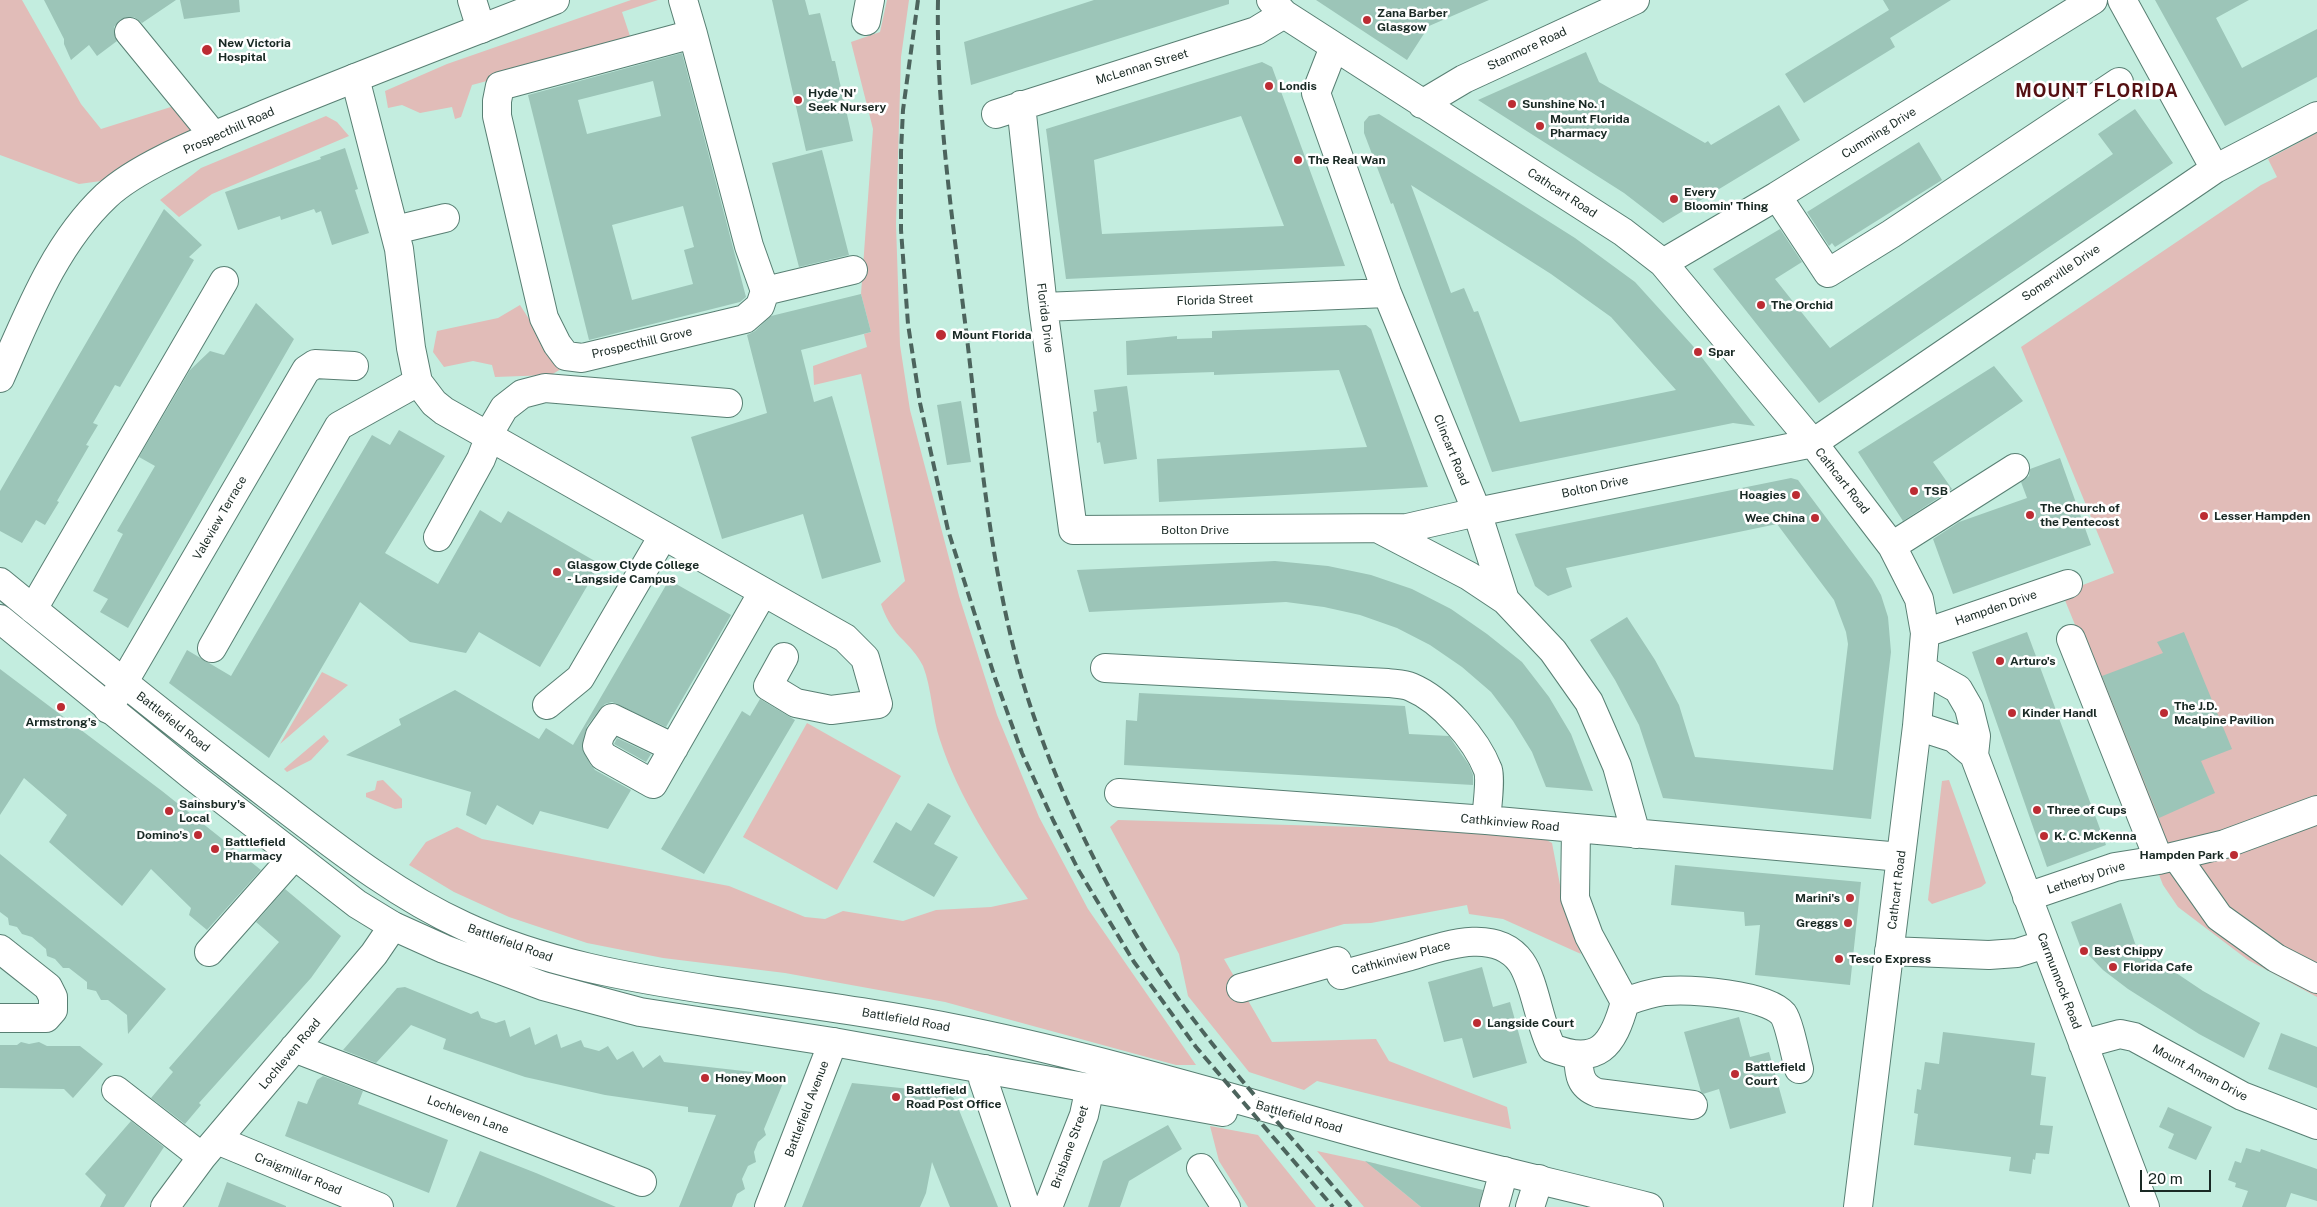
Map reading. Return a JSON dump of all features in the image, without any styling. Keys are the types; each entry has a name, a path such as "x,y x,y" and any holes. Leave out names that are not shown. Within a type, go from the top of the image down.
{"street":[{"path":"472,0 481,29"},
{"name":"Prospecthill Road","path":"0,378 54,262 71,236 93,210 106,196 129,180 158,163 214,136 355,78 555,0"},
{"path":"684,0 749,246 765,291 853,270"},
{"name":"Stanmore Road","path":"1422,104 1464,79 1634,0"},
{"name":"Cumming Drive","path":"1663,263 1777,196 2093,0"},
{"path":"2122,0 2214,169"},
{"name":"Cathcart Road","path":"1278,7 1334,47 1623,232 1663,263 1812,443 1892,546 1919,599 1925,633 1917,726 1858,1207"},
{"name":"McLennan Street","path":"996,114 1256,31 1278,7"},
{"path":"129,32 214,136"},
{"name":"Prospecthill Grove","path":"693,34 500,86 497,116 544,318 557,344 566,356 582,358 745,319 760,306 765,291"},
{"name":"Clincart Road","path":"1334,47 1316,93 1386,293 1476,512 1506,600 1553,651 1588,702 1617,766 1636,834"},
{"path":"355,78 399,249 413,366 418,382 434,403 444,411 844,638 865,658 878,704 831,710 796,703 768,686 784,657"},
{"path":"1777,196 1828,273 1891,234 2119,82"},
{"name":"Florida Drive","path":"1021,105 1043,307 1073,530"},
{"name":"Somerville Drive","path":"1812,443 2214,169 2317,116"},
{"path":"394,230 445,218"},
{"path":"33,609 224,281"},
{"name":"Florida Street","path":"1043,307 1386,293"},
{"name":"Valeview Terrace","path":"108,708 125,684 306,370 315,364 354,366"},
{"path":"212,648 339,426 418,382"},
{"path":"438,537 482,459 499,416 511,400 526,392 545,388 728,403"},
{"name":"Bolton Drive","path":"1073,530 1406,528 1812,443"},
{"path":"1892,546 2015,468"},
{"name":"Bolton Drive","path":"1378,529 1462,571 1506,600"},
{"path":"547,705 580,678 663,536"},
{"name":"Battlefield Road","path":"0,582 125,684 331,844 408,896 460,925 494,940 535,954 607,972 934,1024 1010,1040 1092,1074"},
{"name":"Hampden Drive","path":"1925,633 2068,584"},
{"path":"674,748 763,592"},
{"name":"Battlefield Road","path":"0,619 108,708 357,904 393,926 444,949 501,971 585,998 640,1012 834,1042 984,1069 1161,1078 1389,1142 1649,1207"},
{"path":"2071,639 2168,858 2219,917 2276,958 2317,979"},
{"path":"1105,668 1388,683 1410,686 1456,720 1476,748 1488,772 1486,820"},
{"name":"Carmunnock Road","path":"1922,669 1958,689 1969,708 1976,736 1974,755 2144,1207"},
{"name":"Carmunnock Road","path":"1917,726 1954,738 1974,755"},
{"name":"Cathkinview Road","path":"1119,794 1486,820 1901,857"},
{"name":"Letherby Drive","path":"2027,897 2115,867 2168,858 2225,844 2317,810"},
{"path":"1576,829 1575,898 1590,936 1625,1002 1619,1025 1607,1043 1592,1054 1578,1055 1579,1075 1589,1090 1598,1093 1693,1105"},
{"path":"209,952 294,856"},
{"name":"Lochleven Road","path":"164,1207 210,1149 374,954 393,926 408,896"},
{"name":"Cathkinview Place","path":"1241,988 1337,961 1341,975 1460,942 1488,942 1509,950 1521,963 1544,1034 1552,1048 1571,1056 1578,1055"},
{"path":"1889,951 1989,955 2017,953 2045,944"},
{"path":"0,949 48,987 53,997 53,1010 46,1018 0,1018"},
{"path":"1625,1002 1646,994 1667,991 1731,995 1773,1006 1784,1016 1799,1069"},
{"name":"Battlefield Avenue","path":"769,1207 834,1042 837,1009"},
{"name":"Mount Annan Drive","path":"2083,1044 2120,1034 2134,1037 2242,1096 2317,1125"},
{"path":"1010,1040 984,1069 983,1079 1026,1207"},
{"name":"Lochleven Lane","path":"294,1048 642,1182"},
{"name":"Brisbane Street","path":"1048,1207 1084,1115 1092,1074"},
{"name":"Craigmillar Road","path":"116,1090 210,1149 328,1197 379,1207"},
{"path":"1201,1168 1226,1207"},
{"path":"1494,1207 1504,1170"},
{"path":"1530,1207 1539,1179"}],"shaded area":[{"path":"0,0 22,0 81,104 101,129 174,106 195,131 101,181 79,184 0,155"},
{"path":"631,0 658,0 622,12 632,42 472,85 461,117 455,119 452,107 420,113 402,105 388,108 385,91 447,64"},
{"path":"887,0 909,0 901,57 896,224 900,345 910,410 959,596 997,715 1039,817 1088,909 1196,1065 1176,1065 945,1002 785,973 663,958 587,943 509,917 454,892 409,865 426,842 457,827 482,839 729,886 805,917 825,919 843,911 903,921 936,910 991,907 1028,899 1002,861 967,803 940,740 923,666 891,625 881,604 905,581 861,374 814,385 813,366 867,347 864,334 871,332 861,294 873,129 851,42 880,32"},
{"path":"326,116 337,122 349,136 212,194 179,217 160,200 201,168"},
{"name":"Lesser Hampden","path":"2317,133 2317,997 2248,960 2178,907 2163,885 2140,826 2155,820 2062,593 2114,573 2021,347 2261,185 2277,177 2268,159"},
{"path":"520,305 561,369 551,375 495,377 492,365 473,361 444,367 433,352 437,331 498,318"},
{"path":"322,672 348,685 280,744"},
{"path":"807,723 901,776 837,890 743,837"},
{"path":"324,735 329,741 311,760 287,772 284,769"},
{"path":"383,780 402,799 402,808 395,809 366,797 366,793 375,790 377,781"},
{"path":"1949,780 1986,883 1981,887 1932,904 1928,900 1942,781"},
{"path":"1118,820 1532,832 1552,843 1565,911 1581,954 1503,919 1469,914 1467,905 1371,923 1344,924 1224,959 1272,1042 1376,1039 1389,1061 1507,1107 1511,1129 1317,1081 1304,1090 1249,1072 1188,996 1179,954 1110,827"},
{"path":"1210,1126 1258,1135 1316,1207 1248,1207 1219,1161"},
{"path":"1317,1151 1377,1164 1376,1170 1421,1207 1364,1207"}],"building":[{"path":"44,0 176,0 142,23 134,17 120,20 114,27 117,41 97,56 89,45 71,60 64,44 64,39"},
{"path":"180,0 239,0 240,12 184,19"},
{"path":"772,0 805,0 809,15 820,13 832,61 835,61 853,141 806,151"},
{"path":"1094,0 1229,0 1229,4 971,85 964,42"},
{"path":"1316,0 1489,0 1429,26 1407,60"},
{"path":"1883,0 1951,0 1890,38 1895,47 1804,103 1785,74 1889,10"},
{"path":"2155,0 2249,0 2216,18 2242,68 2317,29 2317,77 2225,126"},
{"path":"1586,52 1599,82 1705,143 1708,141 1711,145 1779,105 1800,140 1663,223 1624,193 1478,100"},
{"path":"682,53 746,297 740,302 589,340 528,95","holes":["653,81 661,116 587,134 578,100","683,206 694,247 684,250 693,284 632,300 612,225"]},
{"path":"1262,62 1272,67 1345,266 1066,279 1046,129","holes":["1241,116 1284,226 1102,234 1094,160"]},
{"path":"2135,109 2173,163 1819,403 1713,269 1780,229 1802,262 1775,279 1830,348 2113,154 2098,134"},
{"path":"1379,114 1575,238 1635,282 1693,346 1755,426 1733,423 1492,472 1393,203 1391,204 1364,133 1364,122 1369,116","holes":["1411,185 1551,274 1611,317 1676,390 1520,422 1478,311 1474,312 1464,288 1451,293"]},
{"path":"1919,142 1942,180 1835,247 1832,243 1829,246 1807,212"},
{"path":"345,148 358,189 355,190 369,233 332,245 321,211 316,213 314,209 281,220 280,216 238,230 225,192 321,159 320,157"},
{"path":"822,150 849,255 799,267 772,163"},
{"path":"164,209 202,245 189,257 194,260 120,387 115,385 93,423 98,425 86,445 89,446 57,501 59,502 45,525 36,520 22,543 0,531 0,491"},
{"path":"861,294 871,332 801,350 814,402 832,396 881,562 822,579 803,514 722,539 691,437 767,413 747,335 755,331 771,316"},
{"path":"256,303 294,339 128,628 100,612 108,599 93,591 123,534 117,531 155,466 139,457 190,370 210,351 224,355"},
{"path":"1366,325 1371,329 1428,487 1159,502 1157,459 1367,447 1339,370 1214,375 1214,372 1127,375 1126,341 1177,336 1177,339 1212,338 1212,331"},
{"path":"1994,366 2023,401 1933,462 1952,489 1903,521 1858,452"},
{"path":"1127,386 1137,459 1104,464 1100,442 1097,443 1093,412 1097,411 1094,390"},
{"path":"961,401 971,462 947,465 937,405"},
{"path":"399,430 445,456 385,553 438,584 480,510 501,523 508,511 600,564 540,667 479,632 466,653 410,642 360,602 269,758 169,683 187,650 231,676 372,435 390,445"},
{"name":"The Church of the Pentecost","path":"2060,458 2091,545 1953,594 1933,539 1959,522 2027,498 2021,482 2029,476 2030,469"},
{"path":"1791,478 1798,480 1872,579 1881,595 1888,617 1891,652 1871,819 1663,798 1639,725 1615,680 1590,640 1627,617 1655,660 1679,705 1695,757 1833,770 1848,644 1846,632 1834,600 1777,524 1566,568 1572,587 1548,596 1535,586 1515,534"},
{"path":"1275,561 1328,566 1371,575 1412,589 1451,609 1487,634 1522,662 1549,697 1571,734 1593,791 1546,787 1532,752 1513,721 1491,692 1462,667 1430,645 1397,628 1360,615 1324,607 1286,602 1089,612 1077,570"},
{"path":"669,580 731,615 666,727 612,702 605,704 587,726 582,748 590,764 595,770 631,790 608,829 540,811 533,825 497,805 486,825 466,815 471,792 346,755 401,725 399,719 455,690 539,739 546,728 573,745"},
{"path":"2027,632 2106,845 2047,867 1972,652"},
{"name":"The J.D. Mcalpine Pavilion","path":"2184,632 2232,749 2201,761 2215,793 2159,818 2102,676 2163,653 2157,642"},
{"path":"0,669 162,791 261,870 207,930 189,915 191,908 151,869 122,906 49,842 67,815 24,778 0,815"},
{"path":"1139,693 1405,706 1409,734 1449,736 1469,765 1473,775 1473,785 1124,765 1126,720 1137,721"},
{"path":"760,699 795,720 704,874 661,849 742,711 750,716"},
{"path":"617,738 651,754 646,762 614,744"},
{"path":"928,803 951,816 934,844 958,857 934,897 873,862 896,822 911,831"},
{"path":"0,854 166,989 128,1034 127,1015 108,1000 101,1000 96,991 87,989 87,982 69,968 63,968 55,959 47,956 46,949 32,937 22,934 17,927 9,925 8,918 0,912"},
{"path":"1675,865 1861,882 1850,985 1755,975 1760,925 1745,926 1744,912 1671,905"},
{"path":"285,889 341,936 311,978 199,1103 201,1105 185,1124 151,1098 173,1072 169,1068 279,942 256,922"},
{"path":"2121,903 2136,946 2203,991 2260,1023 2244,1058 2199,1034 2128,989 2103,970 2080,946 2071,922"},
{"name":"Langside Court","path":"1482,967 1493,1007 1510,1002 1527,1063 1473,1078 1462,1038 1444,1042 1428,982"},
{"path":"405,987 471,1014 478,1011 481,1018 496,1023 505,1020 510,1037 530,1027 535,1045 557,1034 561,1048 581,1040 584,1047 599,1051 608,1046 617,1060 633,1051 643,1068 660,1055 664,1062 779,1075 783,1083 764,1129 766,1135 758,1142 754,1152 756,1162 748,1166 742,1179 745,1189 737,1194 732,1207 679,1207 716,1115 688,1112 688,1107 605,1095 525,1077 443,1049 446,1039 411,1025 376,1063 343,1050 397,988"},
{"name":"Battlefield Court","path":"1739,1017 1750,1057 1769,1052 1786,1113 1730,1129 1719,1089 1703,1094 1701,1092 1684,1032"},
{"path":"1943,1032 2035,1043 2031,1075 2046,1077 2040,1125 2053,1126 2049,1154 2036,1153 2035,1160 2033,1159 2031,1174 2009,1171 2011,1157 1914,1145 1918,1114 1914,1113 1917,1089 1921,1090 1925,1062 1939,1064"},
{"path":"2281,1033 2317,1047 2317,1088 2268,1069"},
{"path":"21,1042 29,1044 39,1042 47,1046 80,1046 103,1064 73,1098 64,1089 0,1088 0,1045 17,1045"},
{"path":"323,1076 363,1091 358,1104 448,1140 429,1193 285,1136 298,1101 307,1104 317,1080"},
{"path":"852,1083 949,1093 955,1100 998,1207 950,1207 932,1162 926,1193 920,1207 802,1207"},
{"path":"2168,1107 2212,1127 2196,1160 2168,1148 2174,1134 2159,1127"},
{"path":"131,1121 164,1147 124,1207 100,1207 106,1195 85,1174"},
{"path":"1168,1125 1182,1149 1129,1181 1120,1207 1088,1207 1103,1161"},
{"path":"2246,1148 2260,1152 2261,1149 2317,1169 2317,1201 2291,1193 2286,1207 2242,1207 2248,1191 2235,1187 2236,1183 2228,1180 2235,1161 2241,1163"},
{"path":"480,1151 536,1173 616,1207 456,1207"},
{"path":"1365,1161 1483,1190 1479,1207 1421,1207"},
{"path":"227,1182 286,1206 286,1207 218,1207"}],"railway":[{"path":"918,0 903,110 901,152 901,230 908,324 920,403 948,530 995,678 1022,753 1053,820 1079,871 1134,962 1196,1047 1333,1207"},
{"path":"938,0 942,121 987,505 1002,596 1012,641 1035,719 1073,816 1088,847 1138,938 1161,974 1239,1077 1351,1207"}],"place":[{"name":"Zana Barber Glasgow","path":"1367,20"},
{"name":"New Victoria Hospital","path":"207,50"},
{"name":"Londis","path":"1269,86"},
{"name":"Hyde 'N' Seek Nursery","path":"798,100"},
{"name":"Sunshine No. 1","path":"1512,104"},
{"name":"Mount Florida Pharmacy","path":"1540,126"},
{"name":"The Real Wan","path":"1298,160"},
{"name":"Every Bloomin' Thing","path":"1674,199"},
{"name":"The Orchid","path":"1761,305"},
{"name":"Mount Florida","path":"941,335"},
{"name":"Spar","path":"1698,352"},
{"name":"TSB","path":"1914,491"},
{"name":"Hoagies","path":"1796,495"},
{"name":"The Church of the Pentecost","path":"2030,515"},
{"name":"Lesser Hampden","path":"2204,516"},
{"name":"Wee China","path":"1815,518"},
{"name":"Glasgow Clyde College - Langside Campus","path":"557,572"},
{"name":"Arturo's","path":"2000,661"},
{"name":"Armstrong's","path":"61,707"},
{"name":"Kinder Handl","path":"2012,713"},
{"name":"The J.D. Mcalpine Pavilion","path":"2164,713"},
{"name":"Three of Cups","path":"2037,810"},
{"name":"Sainsbury's Local","path":"169,811"},
{"name":"Domino's","path":"198,835"},
{"name":"K. C. McKenna","path":"2044,836"},
{"name":"Battlefield Pharmacy","path":"215,849"},
{"name":"Hampden Park","path":"2234,855"},
{"name":"Marini's","path":"1850,898"},
{"name":"Greggs","path":"1848,923"},
{"name":"Best Chippy","path":"2084,951"},
{"name":"Tesco Express","path":"1839,959"},
{"name":"Florida Cafe","path":"2113,967"},
{"name":"Langside Court","path":"1477,1023"},
{"name":"Battlefield Court","path":"1735,1074"},
{"name":"Honey Moon","path":"705,1078"},
{"name":"Battlefield Road Post Office","path":"896,1097"}],"district":[{"name":"MOUNT FLORIDA","path":"2097,91"}]}
